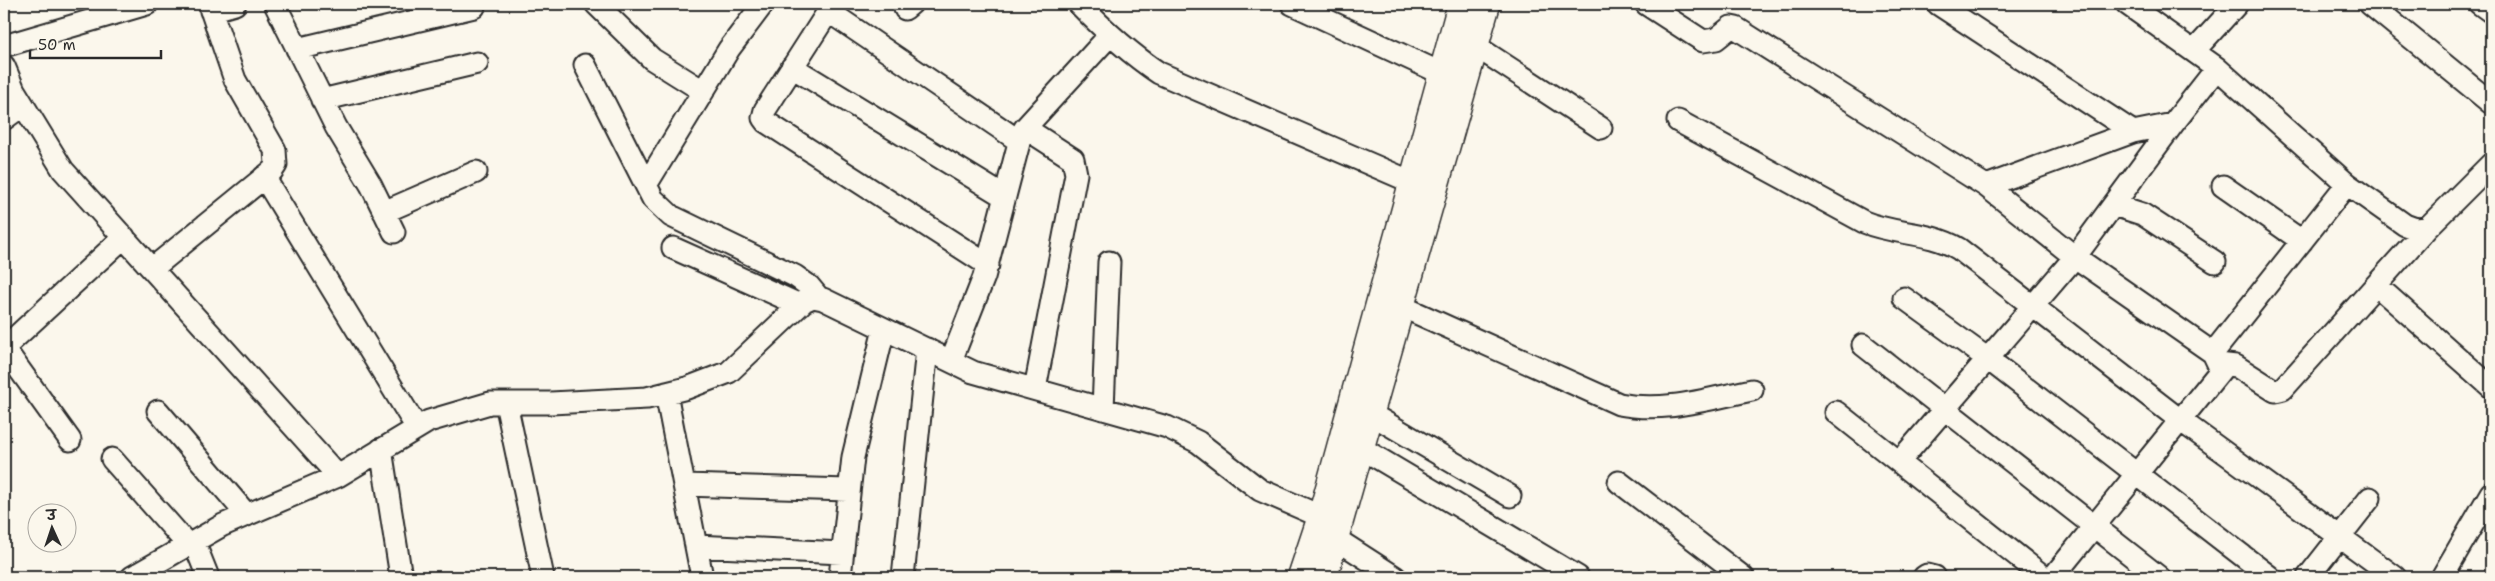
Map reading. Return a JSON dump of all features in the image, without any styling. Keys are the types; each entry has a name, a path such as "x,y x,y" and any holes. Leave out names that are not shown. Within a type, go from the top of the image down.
{"main road":[{"path":"1323,577 1329,528 1414,183 1443,74 1464,5"},
{"path":"1302,577 1329,528 1361,448 1371,414 1474,45 1464,5"}],"street":[{"path":"4,46 147,4"},
{"path":"153,268 264,177 276,164 275,150 235,80 210,8 235,4"},
{"path":"275,4 322,100 394,232"},
{"path":"596,4 652,59 703,91"},
{"path":"646,185 729,49 763,4"},
{"path":"1080,4 1110,35 1137,58 1159,73 1414,183"},
{"path":"1292,4 1443,74"},
{"path":"1646,4 1703,41 1716,39 1731,27 1736,28 1986,186 2075,257 2216,358 2236,366 2275,391 2279,391 2427,228 2491,164"},
{"path":"1938,4 2133,132"},
{"path":"2127,4 2216,68 2347,184 2405,225 2416,229 2427,228"},
{"path":"2194,51 2237,4"},
{"path":"2370,4 2491,103"},
{"path":"2480,4 2491,12"},
{"path":"297,49 474,7"},
{"path":"988,265 766,122 763,118 765,110 830,8 1022,134 1072,159 1076,174 1035,389"},
{"path":"951,361 979,294 1022,134 1110,35"},
{"path":"1474,45 1601,128"},
{"path":"322,100 477,63"},
{"path":"132,577 191,543 247,515 338,476 429,421 490,402 551,403 638,398 687,388 729,372 809,302 809,286 795,276 671,216 661,209 646,185 585,65"},
{"path":"4,66 23,106 63,170 338,476"},
{"path":"792,67 1005,197"},
{"path":"1899,462 2075,257 2216,68"},
{"path":"4,119 23,106"},
{"path":"1678,121 1864,222 1878,228 1933,237 1946,242 2180,420 2395,577"},
{"path":"1986,186 2133,132 2173,124"},
{"path":"384,212 476,172"},
{"path":"264,177 417,428"},
{"path":"2216,358 2302,241 2347,184"},
{"path":"2223,186 2302,241"},
{"path":"2114,205 2142,214 2215,262"},
{"path":"70,440 4,348 124,237"},
{"path":"673,248 809,302 884,329 973,372 1168,427 1185,434 1260,490 1329,528 1394,577"},
{"path":"1103,408 1109,262"},
{"path":"2376,284 2491,387"},
{"path":"1904,298 1988,359 2135,475 2270,577"},
{"path":"1401,306 1618,404 1639,408 1664,408 1752,390"},
{"path":"840,577 852,457 884,329"},
{"path":"1863,345 2159,577"},
{"path":"903,577 926,349"},
{"path":"2053,577 2095,528 2135,475 2221,370 2216,358"},
{"path":"666,393 702,577"},
{"path":"506,403 543,577"},
{"path":"158,411 247,515"},
{"path":"1836,412 2044,577"},
{"path":"1371,414 1510,496"},
{"path":"1361,448 1578,577"},
{"path":"381,449 401,577"},
{"path":"112,459 191,543 208,577"},
{"path":"1619,482 1743,577"},
{"path":"684,484 848,490"},
{"path":"2442,577 2491,493"},
{"path":"2308,577 2370,498"},
{"path":"696,546 842,553"},
{"path":"1924,577 1927,575 1935,577"}]}
